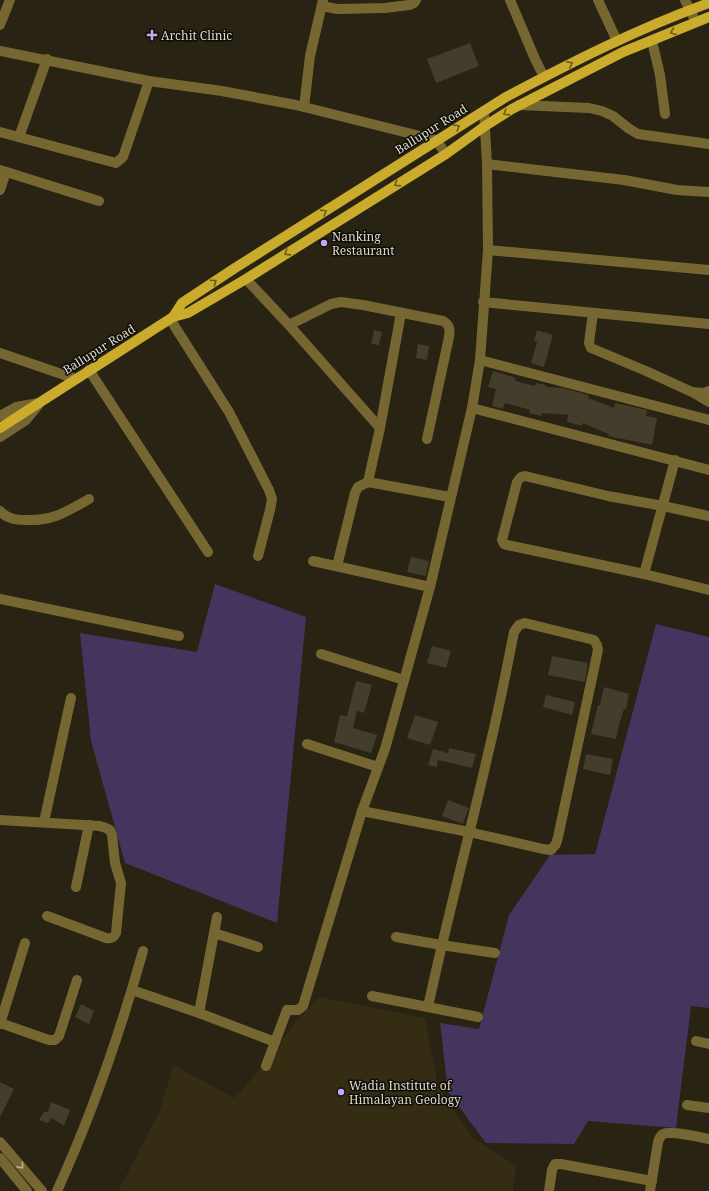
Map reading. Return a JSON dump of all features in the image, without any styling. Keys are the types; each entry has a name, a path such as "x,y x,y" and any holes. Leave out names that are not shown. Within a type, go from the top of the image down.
{"main road":[{"name":"Ballupur Road","path":"0,428 172,318 182,303 235,268 506,97 617,41 689,10 709,5"},
{"path":"172,318 188,313 246,279 446,154 485,126 519,105 623,52 709,17"}],"street":[{"path":"304,107 310,56 323,3 337,8 385,8 409,5 414,3 416,0"},
{"path":"510,0 535,59 541,72 545,76"},
{"path":"598,0 617,41"},
{"path":"685,0 696,22"},
{"path":"0,25 6,5"},
{"path":"652,40 660,75 665,114"},
{"path":"0,51 149,81 222,91 304,107 436,140 446,154"},
{"path":"19,137 47,60"},
{"path":"0,132 116,163 123,157 149,81"},
{"path":"519,105 589,108 602,111 613,116 638,134 709,144"},
{"path":"266,1066 287,1010 298,1010 303,1006 362,811 385,748 430,587 472,408 480,360 483,302 488,250 487,164 484,111"},
{"path":"487,164 624,180 677,190 709,192"},
{"path":"0,190 3,171 99,200"},
{"path":"488,250 709,270"},
{"path":"246,279 289,325 380,428"},
{"path":"289,325 331,304 341,302 443,321 449,327 449,337 427,439"},
{"path":"483,302 709,324"},
{"path":"368,482 380,428 401,313"},
{"path":"594,313 589,343 591,348 692,392 709,402"},
{"path":"172,318 229,412 269,490 272,500 258,556"},
{"path":"0,353 76,379"},
{"path":"480,360 709,420"},
{"path":"89,370 208,552"},
{"path":"692,392 704,393 709,391"},
{"path":"0,416 16,407 40,402"},
{"path":"0,437 26,420 40,402"},
{"path":"472,408 709,470"},
{"path":"644,574 674,460"},
{"path":"709,516 608,496 525,476 521,477 517,482 502,535 504,544 577,561 644,574 709,590"},
{"path":"337,566 355,493 358,487 368,482 450,498"},
{"path":"0,511 9,518 17,520 37,520 60,515 89,499"},
{"path":"313,561 430,587"},
{"path":"0,599 179,636"},
{"path":"362,811 469,832 551,850 556,844 598,650 594,640 525,623 519,625 514,632 488,753 469,832 442,945 428,1007"},
{"path":"321,654 404,680"},
{"path":"44,822 71,698"},
{"path":"307,744 378,767"},
{"path":"0,820 89,825 110,830 112,835 115,864 121,883 116,933 114,937 110,939 106,938 47,916"},
{"path":"76,887 89,825"},
{"path":"199,1013 217,917"},
{"path":"214,933 258,947"},
{"path":"396,937 495,953"},
{"path":"25,943 0,1024 49,1040 55,1040 59,1036 77,980"},
{"path":"57,1191 101,1084 132,990 143,951"},
{"path":"132,990 199,1013 275,1042"},
{"path":"372,996 478,1017"},
{"path":"696,1041 709,1044"},
{"path":"687,1105 709,1108"},
{"path":"549,1191 554,1164 561,1164 651,1186 658,1142 662,1135 670,1133 709,1139"},
{"path":"0,1142 42,1191"},
{"path":"0,1158 27,1191"}],"shaded area":[{"path":"215,584 306,617 277,923 125,863 91,741 80,633 197,652"},
{"path":"656,624 709,637 709,1008 691,1006 676,1128 588,1121 574,1144 486,1143 448,1092 440,1023 479,1029 509,915 550,855 595,854"},
{"name":"Wadia Institute of Himalayan Geology","path":"319,997 425,1018 438,1086 472,1137 516,1166 513,1191 118,1191 160,1111 173,1065 235,1098 295,1023"}],"building":[{"path":"470,43 479,66 436,83 427,59"},
{"path":"374,330 382,332 379,345 371,344"},
{"path":"537,330 553,335 544,367 531,363 537,342 534,341"},
{"path":"418,344 429,346 427,360 416,358"},
{"path":"493,371 516,378 515,381 535,386 536,383 546,385 546,387 563,388 589,395 588,398 614,408 615,403 647,410 646,416 657,418 652,445 608,436 609,434 582,423 582,426 567,422 568,415 542,413 542,416 529,413 530,410 505,403 503,409 492,406 496,389 488,387"},
{"path":"411,557 429,561 426,576 407,572"},
{"path":"432,646 451,651 446,668 427,663"},
{"path":"552,656 588,663 585,682 548,675"},
{"path":"356,681 372,685 364,713 357,711 353,728 377,735 371,753 334,742 340,715 347,716"},
{"path":"604,687 629,694 626,709 624,709 616,739 591,734"},
{"path":"546,695 575,702 572,715 543,707"},
{"path":"415,715 438,722 430,745 407,738"},
{"path":"449,748 476,754 472,768 438,760 437,767 428,765 433,749 448,753"},
{"path":"586,754 613,759 610,775 583,769"},
{"path":"448,800 469,808 463,824 442,816"},
{"path":"81,1004 94,1011 89,1024 75,1017"},
{"path":"0,1082 14,1089 0,1117"},
{"path":"51,1102 70,1110 64,1126 52,1118 47,1123 39,1120 44,1112 48,1112"}],"place":[{"name":"Archit Clinic","path":"152,35"},
{"name":"Nanking Restaurant","path":"324,243"},
{"name":"Wadia Institute of Himalayan Geology","path":"341,1092"}]}
